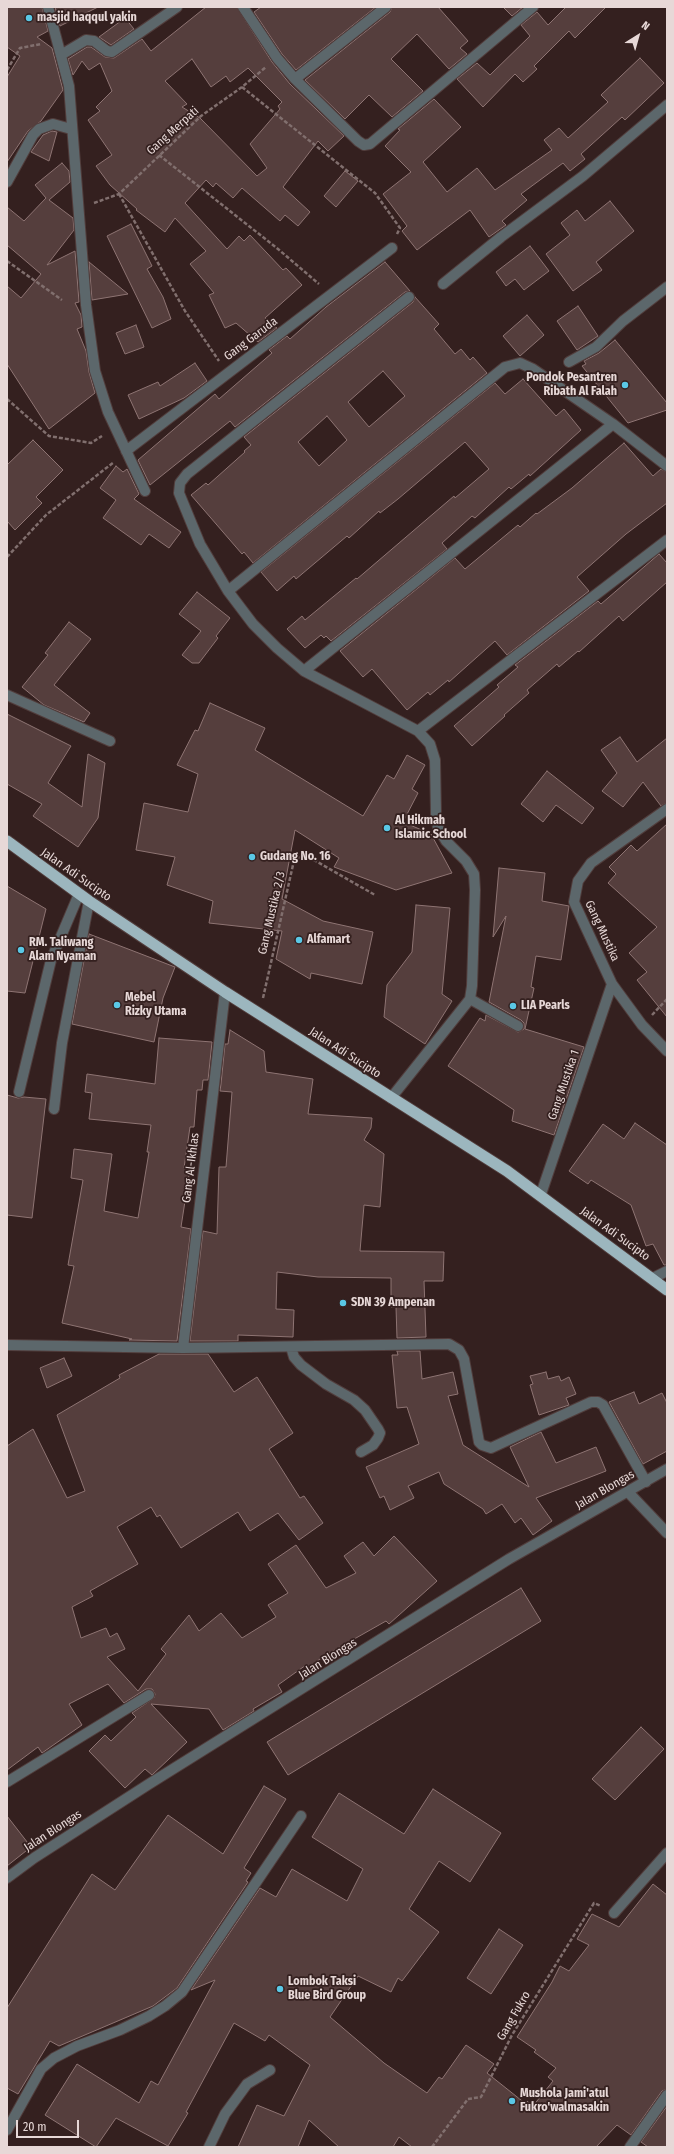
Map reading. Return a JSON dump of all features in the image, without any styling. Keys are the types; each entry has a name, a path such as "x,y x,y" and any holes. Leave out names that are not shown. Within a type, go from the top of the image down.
{"highway":[{"name":"Jalan Adi Sucipto","path":"7,841 89,901 225,992 507,1171 653,1278 667,1290"}],"street":[{"path":"48,7 69,86 71,129 86,305 95,371 108,412 145,491"},
{"path":"61,55 86,40 94,41 112,52 178,7"},
{"path":"243,7 277,58 295,79 358,141 364,145 370,144 534,7"},
{"path":"295,79 386,7"},
{"path":"443,284 501,237 583,176 667,105"},
{"path":"7,182 39,129 53,124 71,129"},
{"name":"Gang Garuda","path":"126,451 392,248"},
{"path":"569,362 596,347 623,321 667,287"},
{"path":"391,1098 470,999 472,986 476,890 474,874 466,861 446,841 438,828 436,814 435,760 430,744 418,731 304,671 253,624 228,592 200,544 187,517 179,493 180,483 187,474 409,297"},
{"path":"228,592 505,367 520,363 533,369 613,424 667,466"},
{"path":"304,671 613,424"},
{"path":"418,731 667,540"},
{"path":"7,694 110,741"},
{"name":"Gang Mustika","path":"667,809 591,863 578,881 574,902 612,984 642,1025 667,1051"},
{"path":"19,1092 51,960 79,894"},
{"path":"54,1109 62,1043 89,901"},
{"name":"Gang Mustika 1","path":"540,1194 612,984"},
{"name":"Gang Al-Ikhlas","path":"183,1348 225,992"},
{"path":"470,999 518,1026"},
{"path":"653,1278 667,1271"},
{"path":"7,1345 183,1348 449,1344 459,1350 464,1359 479,1442 482,1445 491,1448 591,1402 598,1402 603,1406 646,1482"},
{"path":"290,1347 294,1357 301,1365 326,1384 354,1400 365,1410 378,1429 380,1433 378,1438 372,1445 361,1452"},
{"name":"Jalan Blongas","path":"7,1878 34,1858 149,1784 509,1560 667,1469"},
{"path":"628,1492 667,1533"},
{"path":"7,1782 150,1694"},
{"path":"7,2130 41,2069 54,2058 77,2046 120,2030 149,2016 165,2006 182,1992 301,1816"},
{"path":"614,1913 667,1853"},
{"path":"209,2147 225,2114 247,2084 270,2070"},
{"path":"630,2147 667,2095"}],"path":[{"path":"7,70 20,48 58,41"},
{"name":"Gang Merpati","path":"78,209 119,194 201,116 242,87 277,58"},
{"path":"242,87 375,193 400,228 392,248"},
{"path":"159,155 278,249 331,295"},
{"path":"119,194 185,311 227,374"},
{"path":"7,261 62,300"},
{"path":"7,399 49,436 91,443 116,428"},
{"path":"7,557 46,515 126,451"},
{"name":"Gang Mustika 2/3","path":"259,1014 293,865 297,858 307,856 375,895"},
{"path":"642,1025 667,999"},
{"name":"Gang Fukro","path":"432,2147 468,2099 481,2097 512,2035 594,1903 614,1913"}],"building":[{"path":"7,7 42,7 48,31 37,37 52,48 63,90 41,121 28,131 7,162 7,77 20,56 7,47"},
{"path":"55,7 98,7 60,26"},
{"path":"206,7 237,7 272,62 290,84 344,136 328,151 318,141 283,187 310,212 298,226 285,215 280,221 242,188 233,198 216,183 213,187 206,180 185,203 227,249 239,236 244,241 250,235 283,270 286,268 302,285 265,318 277,328 258,342 236,323 225,328 209,295 214,293 190,264 206,251 175,218 165,232 136,210 137,209 110,185 96,166 112,155 88,120 100,111 96,107 112,91 100,63 89,70 82,61 73,75 68,59 87,47 91,47 105,57 114,58 142,39 151,51","holes":["192,59 211,87 226,76 230,82 248,68 282,102 278,106 280,109 250,144 267,168 257,176 200,118 182,107 187,104 165,81"]},
{"path":"261,7 376,7 296,70 282,54 254,12"},
{"path":"392,7 438,7 468,41 460,48 467,54 449,69 417,34 391,59 423,91 392,117 369,95 345,119 305,80 390,12"},
{"path":"503,7 523,7 512,16"},
{"path":"566,7 606,7 575,38 569,31 534,66 537,69 523,82 515,74 483,107 457,79 477,63 490,75 530,36 521,25 537,12 548,25"},
{"path":"125,18 134,29 111,45 99,37"},
{"path":"640,58 664,83 625,120 622,117 581,154 585,159 570,171 563,163 521,194 527,200 502,221 506,225 489,237 470,210 417,250 402,231 407,226 383,194 411,172 385,146 400,130 398,129 434,99 461,127 423,162 447,192 477,168 495,190 552,150 544,140 559,128 568,138 608,102 601,95"},
{"path":"52,131 57,132 49,161 31,152 43,135"},
{"path":"62,163 69,171 70,182 49,200 73,218 74,230 47,265 75,251 79,302 75,303 81,315 82,327 77,329 86,351 89,372 95,393 49,429 7,364 7,286 21,298 41,274 7,245 7,207 24,221 46,198 35,185"},
{"path":"345,171 358,181 336,207 324,196"},
{"path":"610,201 634,231 596,262 602,270 573,291 546,254 570,235 561,223 577,210 585,221"},
{"path":"131,224 152,266 147,269 163,297 171,319 152,328 107,236"},
{"path":"530,246 549,271 524,290 515,279 506,286 496,272"},
{"path":"89,262 128,294 92,300"},
{"path":"385,262 410,291 405,292 235,427 230,421 150,485 138,460 215,394 219,399 272,353 269,350 287,336 290,339 326,307"},
{"path":"415,297 439,324 434,329 455,354 461,349 470,360 473,357 487,373 253,563 244,552 242,554 191,495 206,483 208,485 245,452 244,451 251,445 244,437 413,302","holes":["383,371 405,396 369,427 348,402","327,416 347,440 319,466 298,442"]},
{"path":"578,306 598,336 577,350 557,321"},
{"path":"527,315 544,335 520,356 503,336"},
{"path":"136,325 144,347 125,354 116,333"},
{"name":"Pondok Pesantren Ribath Al Falah","path":"615,340 667,403 667,410 628,423 582,366 586,364 584,361 599,353"},
{"path":"195,363 207,381 184,398 139,419 128,395 158,382 160,386"},
{"path":"523,379 556,416 564,409 581,430 530,476 529,474 511,489 509,487 475,518 472,516 442,543 447,549 331,641 326,636 324,638 321,635 305,648 287,629 302,616 305,620 356,578 357,579 454,496 455,498 489,469 465,442 398,499 380,513 379,511 349,538 347,536 296,579 294,576 277,591 261,572 495,383 505,394"},
{"path":"33,440 63,470 36,497 42,503 15,530 7,521 7,465"},
{"path":"624,443 653,476 661,469 667,472 667,503 626,534 577,577 589,591 507,655 495,641 449,682 448,680 430,695 428,692 407,710 372,669 363,677 340,651 455,558 465,569 518,525 520,527 536,513 537,514 572,488"},
{"path":"116,466 123,472 127,469 139,494 134,499 181,532 169,548 149,534 141,545 103,518 116,500 100,488"},
{"path":"659,554 667,563 667,582 623,621 619,616 579,652 578,651 559,667 557,664 527,690 529,693 472,746 454,726 499,687 497,685 518,667 515,665 598,601 601,604"},
{"path":"197,592 230,618 216,636 218,638 199,663 192,663 182,655 201,631 179,614"},
{"path":"69,622 91,639 54,685 90,713 84,722 44,705 22,687 48,655 45,653"},
{"path":"210,703 265,728 255,750 363,816 387,775 394,779 407,755 425,765 412,789 418,793 403,822 431,834 452,873 396,890 334,867 339,858 295,830 282,899 323,921 373,932 362,984 311,973 310,979 276,959 282,931 209,923 213,901 167,885 175,857 136,850 144,803 188,812 198,774 177,765 195,730 198,731"},
{"path":"7,714 71,746 48,783 82,807 88,754 105,763 98,818 78,847 33,816 42,804 7,784"},
{"path":"620,737 637,762 667,738 667,803 661,806 643,782 623,807 602,791 617,773 601,750"},
{"path":"547,771 594,808 582,824 556,805 543,822 521,804"},
{"path":"667,824 667,1017 637,980 647,972 629,953 657,927 608,883 616,874 609,867 631,845 637,851"},
{"path":"499,868 545,873 542,901 569,906 561,960 536,956 531,987 534,988 525,1029 584,1047 554,1135 512,1121 514,1110 448,1066 480,1018 485,1021 486,1015 518,1032 524,1029 524,1023 521,1020 489,1002 506,916 493,937"},
{"name":"RM. Taliwang Alam Nyaman","path":"7,886 46,909 25,993 7,991"},
{"path":"416,905 450,908 442,994 452,1001 425,1044 384,1017 387,985 412,952"},
{"name":"Mebel Rizky Utama","path":"89,934 175,967 163,998 154,1042 72,1024"},
{"path":"230,1030 264,1051 266,1072 313,1079 308,1114 372,1118 371,1128 364,1140 384,1154 380,1207 364,1205 360,1251 444,1252 443,1281 424,1281 426,1337 397,1338 396,1307 391,1307 391,1278 318,1277 277,1272 276,1309 294,1310 293,1337 238,1335 238,1341 190,1341 203,1231 217,1234 219,1167 226,1167 232,1092 220,1091 225,1044 228,1044"},
{"path":"159,1038 212,1042 208,1080 203,1080 202,1090 197,1090 194,1127 190,1127 184,1168 190,1169 181,1227 191,1229 177,1341 129,1340 132,1339 62,1323 74,1266 68,1265 83,1180 71,1178 74,1149 112,1154 104,1211 138,1218 149,1152 147,1152 151,1125 89,1119 92,1093 85,1092 87,1074 155,1084"},
{"path":"7,1095 18,1098 24,1097 46,1099 32,1218 7,1215"},
{"path":"635,1123 667,1145 667,1265 664,1265 653,1244 646,1246 631,1205 591,1180 588,1184 569,1171 603,1124 624,1139"},
{"path":"397,1351 420,1351 422,1379 453,1372 458,1394 448,1396 463,1445 529,1487 510,1447 541,1432 556,1463 596,1447 606,1471 536,1498 552,1521 533,1535 521,1518 515,1523 502,1504 486,1514 483,1509 444,1484 439,1472 408,1486 414,1498 390,1510 384,1496 380,1498 366,1467 419,1444 407,1407 397,1408 392,1355 398,1355"},
{"path":"159,1354 208,1354 234,1392 257,1377 293,1433 269,1449 300,1498 304,1496 323,1523 299,1540 278,1513 250,1531 238,1512 181,1548 160,1515 157,1517 151,1507 117,1527 138,1564 90,1591 93,1596 72,1607 81,1638 106,1628 110,1637 117,1633 125,1649 107,1657 138,1691 166,1654 161,1649 189,1615 199,1631 221,1613 242,1638 276,1617 268,1605 288,1593 268,1564 296,1545 326,1588 356,1573 344,1556 363,1542 374,1556 394,1536 437,1581 389,1624 386,1621 326,1655 307,1668 306,1665 278,1685 282,1692 253,1709 254,1711 223,1730 209,1709 151,1704 187,1742 152,1775 145,1769 125,1788 89,1751 105,1735 111,1741 136,1717 132,1713 154,1698 155,1694 152,1689 146,1689 124,1703 108,1684 69,1704 82,1725 42,1753 38,1747 7,1770 7,1446 33,1429 67,1498 85,1491 57,1415 120,1378 119,1375"},
{"path":"64,1358 72,1376 47,1388 40,1368"},
{"path":"546,1372 548,1379 559,1376 561,1381 569,1377 576,1394 566,1398 569,1405 539,1415 530,1385 533,1384 530,1376"},
{"path":"634,1392 639,1404 662,1393 667,1403 667,1451 643,1464 609,1402"},
{"path":"521,1588 541,1621 288,1775 267,1742"},
{"path":"641,1727 664,1749 615,1800 592,1779"},
{"path":"264,1786 286,1799 244,1868 251,1873 246,1881 248,1882 177,1988 153,2006 59,2046 50,2041 18,2094 7,2088 7,2008 92,1874 115,1890 168,1815 223,1854"},
{"path":"433,1789 501,1833 470,1882 439,1861 409,1909 439,1932 402,1981 398,1978 391,1992 358,1976 330,2017 384,2063 427,2093 439,2077 442,2079 466,2045 494,2064 487,2073 526,2104 527,2101 533,2106 553,2081 548,2077 556,2068 534,2052 536,2050 517,2037 552,1982 560,1966 569,1971 589,1945 577,1939 592,1914 619,1927 653,1884 667,1895 667,2089 662,2091 631,2135 617,2125 596,2147 412,2147 399,2137 393,2147 339,2147 309,2120 298,2147 238,2147 257,2105 284,2116 310,2065 269,2035 265,2041 234,2023 186,2112 188,2113 168,2146 116,2118 96,2147 45,2115 77,2064 139,2103 151,2081 158,2085 215,1980 191,1990 260,1888 276,1897 292,1869 347,1901 363,1869 312,1837 339,1793 404,1834"},
{"path":"7,1816 31,1847 7,1866"},
{"path":"499,1929 523,1945 491,1994 467,1978"},
{"path":"667,2106 667,2147 648,2147 641,2142"}],"place":[{"name":"masjid haqqul yakin","path":"29,18"},
{"name":"Pondok Pesantren Ribath Al Falah","path":"625,385"},
{"name":"Al Hikmah Islamic School","path":"387,828"},
{"name":"Gudang No. 16","path":"252,857"},
{"name":"Alfamart","path":"299,940"},
{"name":"RM. Taliwang Alam Nyaman","path":"21,950"},
{"name":"Mebel Rizky Utama","path":"117,1005"},
{"name":"LIA Pearls","path":"513,1006"},
{"name":"SDN 39 Ampenan","path":"343,1303"},
{"name":"Lombok Taksi Blue Bird Group","path":"280,1989"},
{"name":"Mushola Jami'atul Fukro'walmasakin","path":"512,2101"}]}
